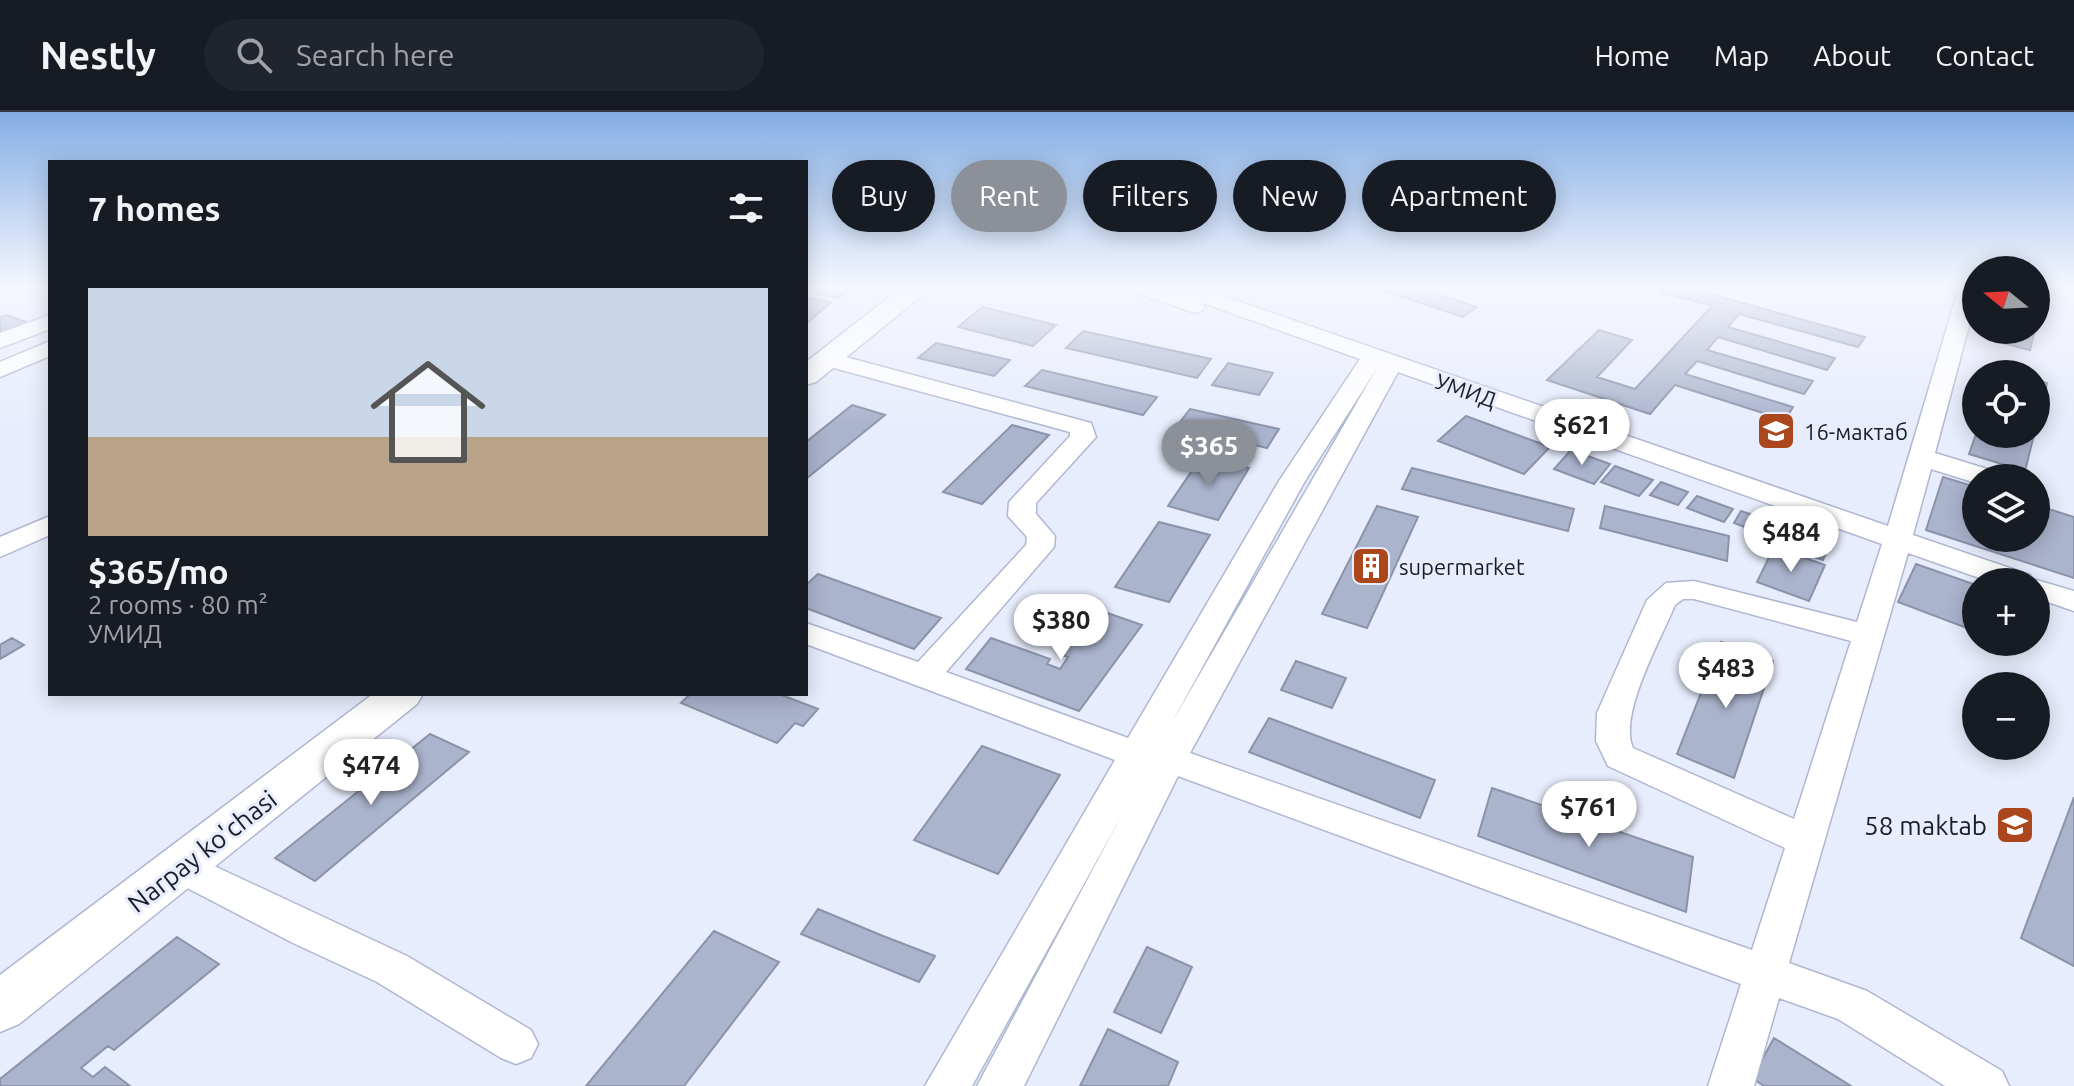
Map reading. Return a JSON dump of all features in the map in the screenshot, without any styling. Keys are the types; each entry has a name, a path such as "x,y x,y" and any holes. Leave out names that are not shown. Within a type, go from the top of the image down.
{"main road":[{"path":"816,368 861,332"},
{"name":"Narpay ko'chasi","path":"0,1007 399,696"}],"street":[{"path":"0,341 21,332"},
{"name":"УМИД","path":"1281,332 1981,568"},
{"name":"УМИД","path":"1297,332 1386,366"},
{"path":"1731,1086 1898,538 1956,332"},
{"path":"0,370 48,349"},
{"path":"1000,1086 1152,756 1292,481 1386,366"},
{"path":"816,368 1082,428 1083,437 1023,502 1022,516 1041,536 1040,547 924,676"},
{"path":"1920,457 1962,470"},
{"path":"0,548 48,525"},
{"path":"1806,841 1620,757 1613,741 1614,713 1662,600 1677,590 1694,590 1868,635"},
{"path":"2050,593 2074,601"},
{"path":"808,634 1852,1005 1986,1086"},
{"path":"948,1086 1152,756"},
{"path":"182,867 307,931 392,969 516,1044"}],"building":[{"path":"980,332 1048,332 1033,346"},
{"path":"1082,332 1090,332 1211,359 1197,378 1066,348"},
{"path":"1596,332 1607,332 1632,340 1597,377 1635,389 1687,332 1747,332 1835,358 1827,370 1718,337 1707,350 1813,381 1804,394 1697,361 1685,374 1793,407 1785,420 1675,385 1650,414 1547,380"},
{"path":"1806,332 1849,332 1865,337 1858,347"},
{"path":"936,343 1010,360 994,376 918,358"},
{"path":"2006,344 2032,344 2030,350"},
{"path":"1228,363 1273,373 1259,395 1212,385"},
{"path":"1042,370 1157,397 1143,415 1025,386"},
{"path":"852,405 885,415 808,477 808,440"},
{"path":"1190,409 1279,429 1267,448 1177,426"},
{"path":"1466,416 1550,447 1524,474 1438,441"},
{"path":"1012,425 1049,435 982,504 943,492"},
{"path":"1971,448 2031,448 2027,464 2002,464 1969,454"},
{"path":"1571,450 1610,464 1594,484 1554,469"},
{"path":"1202,456 1249,468 1218,520 1168,506"},
{"path":"1615,466 1653,480 1639,496 1601,482"},
{"path":"1412,468 1574,509 1568,531 1402,489"},
{"path":"1943,477 1962,483 1962,542 1926,530"},
{"path":"1661,482 1688,492 1678,505 1650,495"},
{"path":"1697,496 1733,509 1724,522 1687,508"},
{"name":"supermarket","path":"1377,506 1418,517 1367,628 1322,614"},
{"path":"1605,506 1729,536 1727,561 1600,528"},
{"path":"2050,509 2074,517 2074,578 1994,552 2050,552"},
{"path":"1741,511 1765,519 1758,532 1734,523"},
{"path":"1770,521 1831,541 1823,560 1761,539"},
{"path":"1159,522 1210,535 1169,602 1115,587"},
{"path":"1774,547 1825,565 1809,601 1757,582"},
{"path":"1916,564 1962,580 1962,626 1898,602"},
{"path":"818,574 941,618 914,649 808,609 808,583"},
{"path":"1096,609 1142,625 1079,711 966,669 991,638 1050,659 1047,664 1060,669 1068,657 1062,655"},
{"path":"12,638 24,645 0,659 0,645"},
{"path":"1721,642 1773,661 1734,778 1677,754"},
{"path":"1296,661 1346,678 1332,708 1281,690"},
{"path":"688,696 784,696 818,709 803,726 795,723 777,743 681,703"},
{"path":"1269,718 1435,780 1420,818 1249,752"},
{"path":"430,734 469,752 315,881 275,858"},
{"path":"982,746 1060,775 998,874 914,840"},
{"path":"1492,788 1693,857 1686,912 1478,836"},
{"path":"2074,797 2074,966 2021,938"},
{"path":"818,909 935,956 919,982 801,934"},
{"path":"714,931 779,962 684,1086 586,1086"},
{"path":"177,937 219,964 114,1050 108,1046 81,1068 93,1077 105,1067 130,1086 0,1086 0,1079"},
{"path":"1147,947 1192,967 1161,1033 1114,1012"},
{"path":"1108,1029 1178,1062 1168,1086 1080,1086"},
{"path":"1774,1038 1851,1086 1764,1086 1752,1078"}],"place":[{"name":"16-мактаб","path":"1776,431"},
{"name":"supermarket","path":"1371,566"},
{"name":"58 maktab","path":"2015,825"}]}
